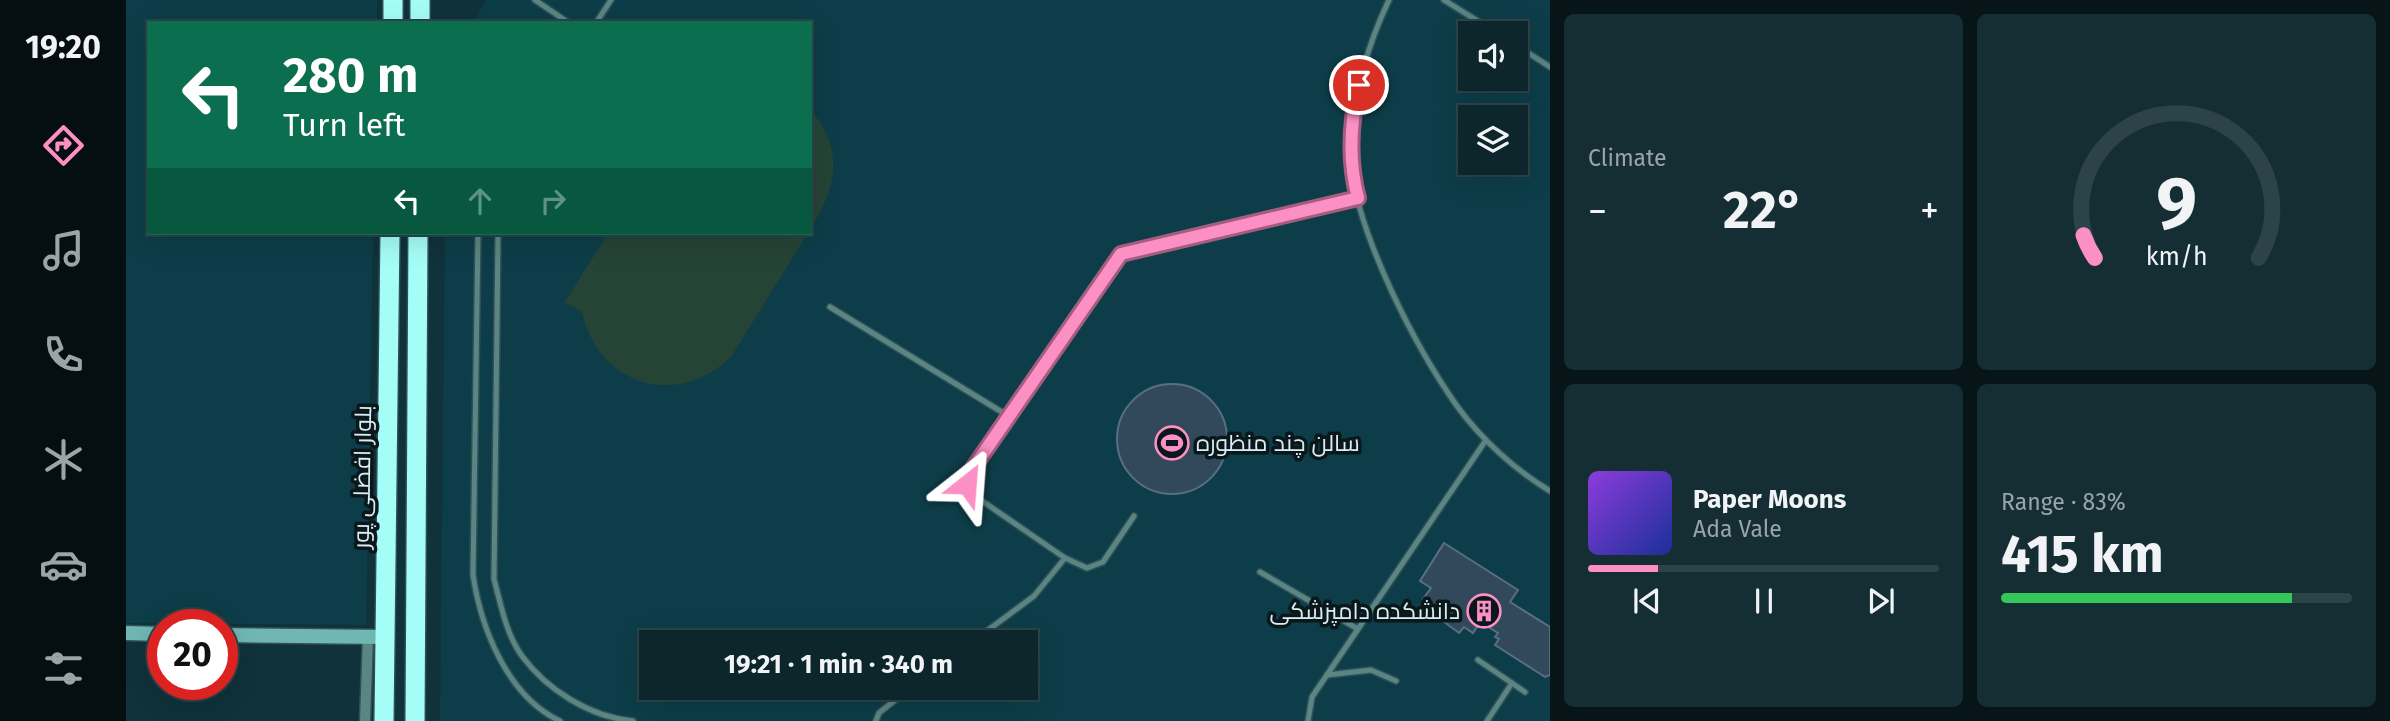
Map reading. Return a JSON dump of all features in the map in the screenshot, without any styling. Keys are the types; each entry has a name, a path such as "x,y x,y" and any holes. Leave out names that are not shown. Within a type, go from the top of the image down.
{"highway":[{"path":"393,0 393,21"},
{"path":"420,0 420,21"},
{"name":"بلوار افضلی پور","path":"384,721 377,637 390,235"},
{"path":"415,721 418,235"}],"street":[{"path":"126,633 147,634"},
{"path":"238,635 377,637 365,721"}],"lane":[{"path":"535,0 566,21"},
{"path":"597,21 611,0"},
{"path":"1389,0 1364,62 1354,107 1350,167 1368,238 1408,323 1457,406 1486,440 1532,480 1550,491"},
{"path":"1444,0 1478,21"},
{"path":"1528,53 1550,67"},
{"path":"1134,516 1103,562 1087,568 1065,558 972,494 967,484 969,474 1121,254 1358,198"},
{"path":"478,235 472,575 477,604 489,638 505,666 526,695 560,721"},
{"path":"498,235 494,579 507,628 522,656 548,683 577,704 633,721"},
{"path":"830,307 1010,417"},
{"path":"1308,721 1312,697 1486,440"},
{"path":"988,630 1034,596 1065,558"},
{"path":"1260,572 1358,629"},
{"path":"1478,660 1525,692"},
{"path":"1327,675 1371,670 1396,681"},
{"path":"1487,721 1512,683"},
{"path":"876,721 879,713 895,700"}],"shaded area":[{"path":"126,0 377,0 377,21 147,21 147,235 373,235 366,625 238,624 238,609 147,609 147,623 126,623"},
{"path":"487,0 1550,0 1550,721 440,721 445,235 812,235 812,21 473,21"}],"green space":[{"path":"812,112 829,139 832,154 831,183 812,225"},
{"path":"607,235 807,235 731,357 710,373 687,382 664,385 642,382 622,372 604,358 591,337 582,312 565,302"}],"building":[{"name":"سالن چند منظوره","path":"1172,384 1193,388 1211,400 1223,418 1227,439 1223,460 1211,478 1193,490 1172,494 1151,490 1133,478 1121,460 1117,439 1121,418 1133,400 1151,388"},
{"name":"دانشکده دامپزشکی","path":"1444,543 1518,590 1510,602 1550,627 1550,675 1545,677 1495,645 1499,639 1495,637 1498,633 1480,622 1473,633 1464,627 1459,633 1443,621 1447,615 1423,599 1431,588 1420,581"}],"place":[{"name":"سالن چند منظوره","path":"1172,443"},
{"name":"دانشکده دامپزشکی","path":"1484,611"}],"route":[{"path":"967,484 969,474 1121,254 1358,198 1350,167 1354,107 1359,85"}]}
